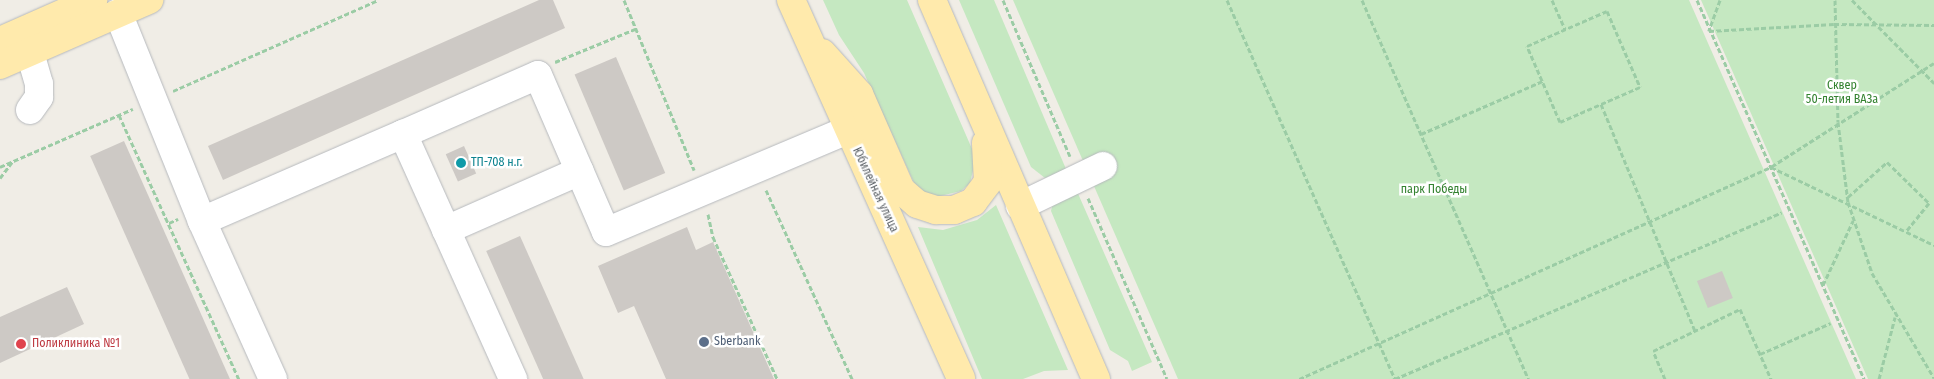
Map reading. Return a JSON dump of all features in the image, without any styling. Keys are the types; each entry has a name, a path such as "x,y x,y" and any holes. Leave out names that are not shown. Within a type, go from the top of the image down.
{"main road":[{"path":"0,41 52,8 93,0"},
{"path":"0,65 149,0"},
{"name":"Юбилейная улица","path":"791,0 847,130 961,379"},
{"path":"932,0 1096,379"},
{"path":"805,36 859,94 901,190 917,204 936,210 954,210 973,202 988,182 989,159 982,116"}],"lane":[{"path":"118,14 202,221 273,379"},
{"path":"30,52 39,84 39,97 30,110"},
{"path":"202,221 538,75 606,232 847,130"},
{"path":"402,134 513,379"},
{"path":"1020,206 1103,166"},
{"path":"446,230 580,171"}],"path":[{"path":"0,167 378,0"},
{"path":"624,0 703,191 713,237 777,379"},
{"path":"1227,0 1395,379 1782,212"},
{"path":"1362,0 1528,379"},
{"path":"1552,0 1565,29"},
{"path":"1697,0 1864,379"},
{"path":"1710,31 1720,0"},
{"path":"1835,0 1834,24 1838,122 1848,202 1872,273 1895,316 1934,378"},
{"path":"1852,0 1934,83"},
{"path":"1607,11 1640,88 1560,122 1528,46 1565,29 1607,11"},
{"path":"1710,31 1834,24 1934,25"},
{"path":"1299,379 1771,167 1838,122 1934,63"},
{"path":"1421,134 1543,81"},
{"path":"1601,104 1695,331"},
{"path":"119,115 239,379"},
{"path":"0,178 14,161"},
{"path":"1848,197 1887,162 1929,203 1906,231"},
{"path":"1771,167 1848,202 1934,245"},
{"path":"757,169 852,379"},
{"path":"1823,286 1854,220"},
{"path":"1665,379 1652,351 1740,310 1771,379"},
{"path":"1879,379 1895,316"},
{"path":"1760,354 1831,323"}],"green space":[{"path":"823,0 907,0 976,158 970,183 961,191 936,197 924,194 915,185 864,73 839,35"},
{"path":"959,0 994,0 1066,169 1045,178 1031,167"},
{"name":"парк Победы","path":"1013,0 1689,0 1856,379 1178,379"},
{"name":"Сквер 50-летия ВАЗа","path":"1701,0 1934,0 1934,379 1868,379"},
{"path":"1076,189 1152,362 1132,371 1128,361 1110,350 1051,211 1053,203"},
{"path":"996,205 1068,370 1044,371 1023,379 982,379 918,227 943,230 977,220"}],"building":[{"path":"539,0 553,0 565,28 223,180 208,146"},
{"path":"616,57 665,173 624,191 575,75"},
{"path":"124,141 230,379 189,379 90,156"},
{"name":"ТП-708 н.г.","path":"464,146 476,173 458,182 446,154"},
{"name":"Sberbank","path":"687,227 696,250 713,242 774,379 666,379 634,306 618,313 598,266"},
{"path":"520,236 584,379 543,379 486,251"},
{"path":"1722,271 1733,298 1708,308 1697,281"},
{"name":"Поликлиника №1","path":"67,287 84,324 0,363 0,317"}],"place":[{"name":"ТП-708 н.г.","path":"461,163"},
{"name":"Sberbank","path":"704,342"},
{"name":"Поликлиника №1","path":"21,344"}]}
